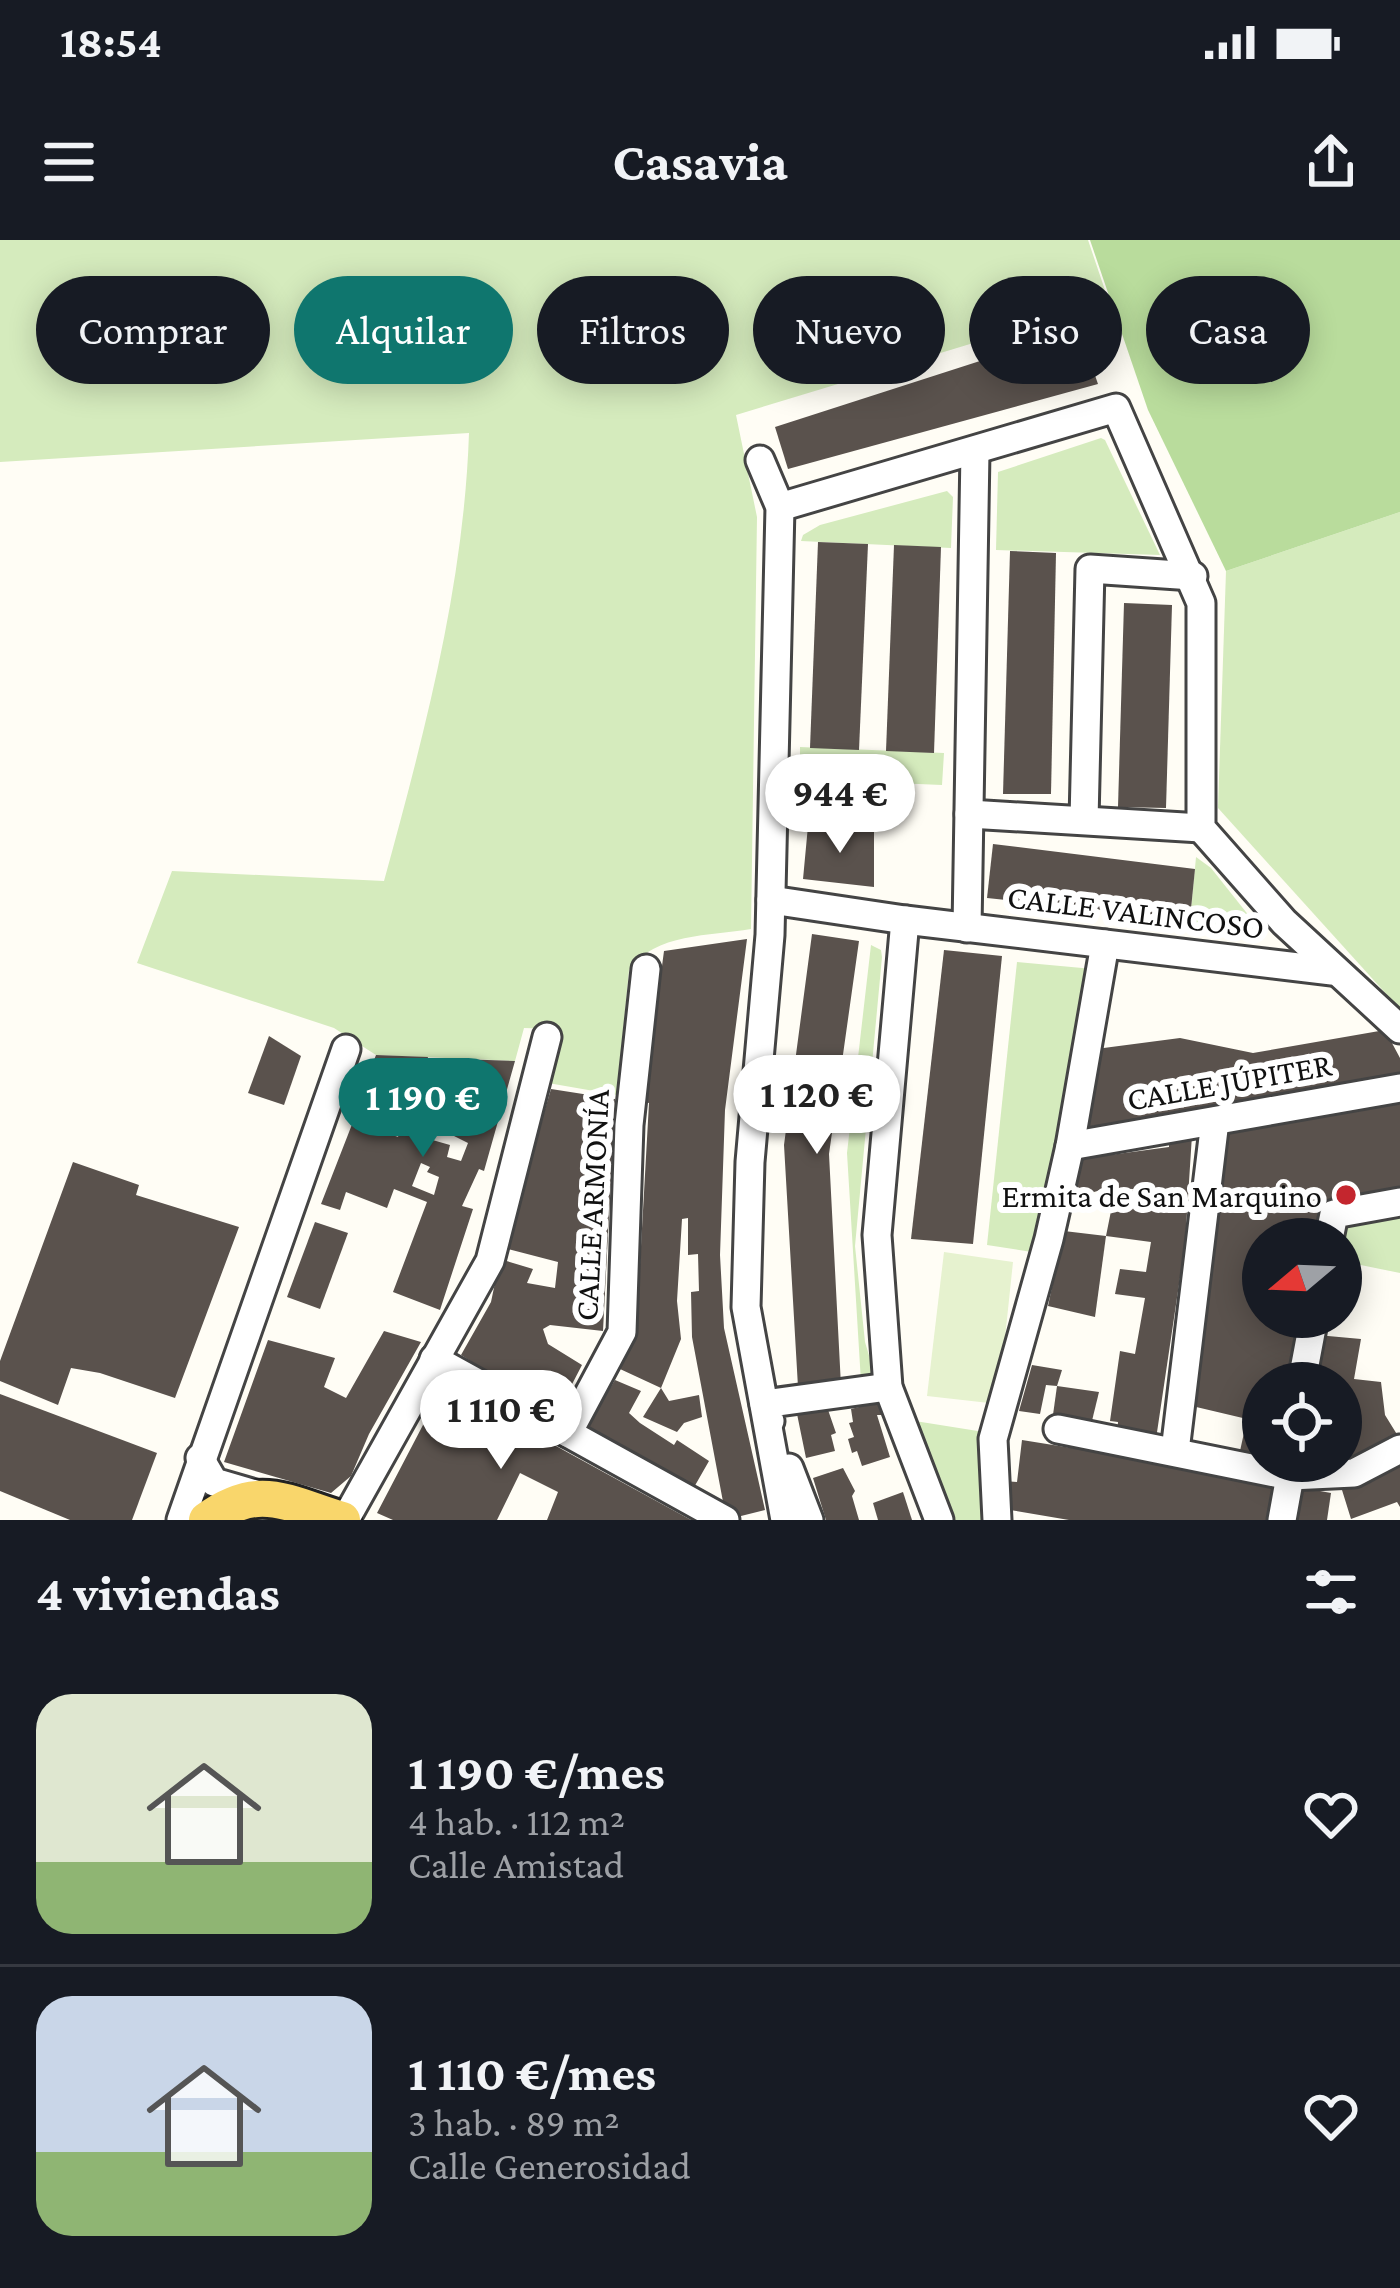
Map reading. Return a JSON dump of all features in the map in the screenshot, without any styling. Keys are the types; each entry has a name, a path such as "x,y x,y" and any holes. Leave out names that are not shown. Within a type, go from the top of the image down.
{"main road":[{"path":"206,1520 246,1498 262,1496 344,1520"}],"street":[{"path":"780,507 1116,408 1201,603 1202,828 1332,971 1400,1029"},
{"path":"967,928 975,451"},
{"path":"760,460 780,507 771,900 750,1162 746,1307 764,1404 800,1519"},
{"path":"1084,820 1090,569 1193,576"},
{"path":"969,814 1202,828"},
{"name":"CALLE VALINCOSO","path":"771,900 1332,971"},
{"path":"905,920 878,1235 888,1387 939,1520"},
{"path":"997,1520 993,1439 1049,1239 1105,944"},
{"name":"CALLE ARMONÍA","path":"568,1433 622,1332 629,1126 646,969"},
{"path":"344,1520 490,1262 547,1037"},
{"path":"182,1520 346,1049"},
{"name":"CALLE JÚPITER","path":"1070,1145 1400,1088"},
{"path":"1175,1451 1215,1121"},
{"path":"1333,1218 1334,1214 1400,1202"},
{"path":"434,1359 725,1520"},
{"path":"764,1404 888,1387"},
{"path":"1058,1429 1242,1466"},
{"path":"1362,1469 1400,1449"},
{"path":"200,1459 214,1482 262,1496"},
{"path":"1282,1520 1289,1482"}],"green space":[{"path":"0,240 1088,240 1100,276 969,276 969,344 945,352 945,276 753,276 753,384 838,384 736,415 757,517 751,929 668,943 640,958 629,970 617,1095 548,1083 555,1029 524,1028 515,1061 376,1055 334,1028 137,963 172,871 384,881 450,603 469,433 0,462"},
{"path":"1090,240 1400,240 1400,512 1226,571 1148,410 1122,334 1122,276 1102,276"},
{"path":"1101,438 1160,555 996,550 998,472"},
{"path":"947,491 953,497 951,548 801,541 820,525"},
{"path":"1400,512 1398,1007 1218,808 1226,571"},
{"path":"800,747 944,753 942,785 800,779"},
{"path":"1196,857 1211,868 1265,936 1189,932"},
{"path":"871,945 881,950 882,957 855,1246 865,1342 876,1379 861,1382 847,1153"},
{"path":"1017,962 1093,969 1038,1253 987,1245"},
{"path":"1400,1209 1400,1273 1362,1265 1361,1218"},
{"path":"944,1252 1013,1262 998,1404 927,1396"},
{"path":"915,1421 984,1432 986,1520 947,1520"}],"building":[{"path":"969,364 969,384 1098,384 788,469 775,427 908,384 945,384 945,372"},
{"path":"818,542 868,544 859,750 810,748"},
{"path":"894,545 941,547 934,753 886,751"},
{"path":"1010,551 1056,553 1051,794 1003,794"},
{"path":"1124,603 1172,605 1166,808 1118,807"},
{"path":"808,826 874,830 874,887 803,879"},
{"path":"993,844 1195,869 1190,919 987,898"},
{"path":"812,934 859,941 829,1154 841,1386 798,1387 784,1145"},
{"path":"747,939 725,1110 720,1255 724,1328 765,1510 737,1517 724,1507 692,1337 691,1292 699,1291 698,1254 688,1255 688,1218 682,1219 677,1301 681,1339 661,1388 620,1369 636,1336 649,1103 644,1102 664,951"},
{"path":"944,950 1002,956 973,1244 911,1239"},
{"path":"1385,1030 1400,1058 1400,1074 1081,1128 1096,1049 1180,1038 1253,1053"},
{"path":"269,1036 301,1056 284,1105 248,1093"},
{"path":"376,1055 428,1057 417,1101 439,1110 457,1059 515,1061 484,1171 479,1169 462,1206 473,1209 440,1310 393,1292 427,1202 394,1189 387,1208 346,1192 340,1210 321,1204 358,1109 366,1114 363,1124 398,1137 404,1115 360,1097","holes":["439,1110 462,1118 454,1136 468,1143 461,1161 447,1157 450,1145 429,1139","421,1163 430,1167 427,1172 439,1177 434,1195 412,1186"]},
{"path":"551,1089 615,1099 603,1331 550,1325 543,1329 548,1344 582,1365 556,1415 461,1355 491,1302 500,1259 533,1269 527,1283 555,1288 558,1262 504,1248"},
{"path":"1400,1104 1400,1195 1359,1218 1242,1218 1242,1338 1304,1338 1300,1362 1242,1362 1242,1418 1192,1406 1220,1134"},
{"path":"1192,1135 1185,1244 1156,1439 1117,1434 1118,1422 1110,1421 1120,1351 1135,1354 1145,1298 1115,1294 1120,1269 1146,1272 1151,1242 1106,1236 1112,1206 1130,1208 1133,1189 1108,1188 1094,1192 1093,1206 1065,1206 1073,1160 1169,1147 1169,1137"},
{"path":"73,1162 139,1185 136,1195 239,1227 175,1398 71,1368 58,1405 0,1381 0,1361"},
{"path":"315,1222 348,1233 320,1309 287,1297"},
{"path":"1064,1231 1106,1236 1095,1317 1048,1306"},
{"path":"384,1331 421,1342 351,1476 331,1493 224,1462 268,1340 335,1358 324,1387 346,1398"},
{"path":"1316,1338 1361,1339 1357,1362 1311,1362"},
{"path":"1032,1365 1062,1370 1057,1386 1046,1385 1040,1414 1019,1411"},
{"path":"615,1380 641,1391 629,1413 640,1423 709,1461 693,1489 585,1429"},
{"path":"1362,1380 1381,1382 1385,1415 1398,1436 1362,1457"},
{"path":"446,1381 691,1520 547,1520 558,1492 520,1473 497,1520 393,1520 377,1513"},
{"path":"1057,1386 1099,1392 1090,1429 1052,1422"},
{"path":"661,1388 669,1401 699,1395 702,1417 684,1423 677,1432 643,1417"},
{"path":"0,1394 157,1453 132,1520 70,1520 0,1491"},
{"path":"883,1401 886,1415 877,1415 890,1457 862,1466 848,1439 854,1437 851,1409"},
{"path":"827,1407 836,1433 831,1435 835,1451 806,1458 797,1414"},
{"path":"1022,1440 1242,1476 1242,1482 1276,1482 1268,1520 1069,1520 1010,1510 1003,1481 1017,1482"},
{"path":"1400,1466 1400,1507 1397,1502 1351,1519 1342,1490"},
{"path":"843,1468 855,1491 852,1496 859,1520 826,1520 813,1478"},
{"path":"1298,1487 1331,1493 1327,1520 1294,1520"},
{"path":"903,1492 912,1520 878,1520 873,1503"}],"place":[{"name":"Ermita de San Marquino","path":"1346,1195"}]}
